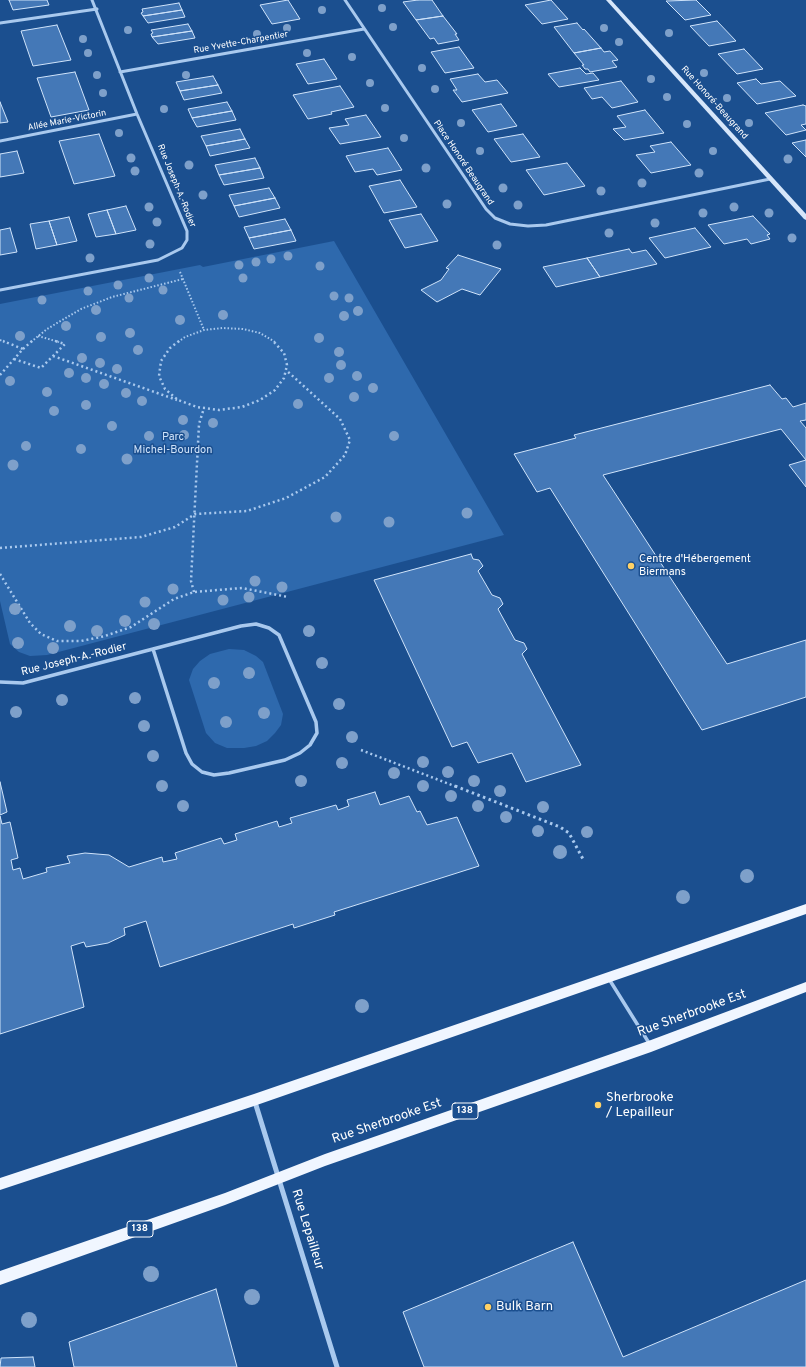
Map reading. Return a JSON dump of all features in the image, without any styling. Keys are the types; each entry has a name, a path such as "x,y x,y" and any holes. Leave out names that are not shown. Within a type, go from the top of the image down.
{"main road":[{"path":"0,1184 254,1100 806,909"},
{"name":"Rue Sherbrooke Est","path":"0,1278 225,1199 279,1177 651,1046 806,987"}],"street":[{"name":"Rue Joseph-A.-Rodier","path":"0,290 158,260 172,255 182,248 187,240 187,231 137,114 97,9 92,0"},
{"name":"Place Honoré Beaugrand","path":"344,0 486,210 495,218 510,224 528,226 546,225 770,179"},
{"name":"Rue Honoré-Beaugrand","path":"608,0 806,218"},
{"path":"0,23 97,9"},
{"name":"Rue Yvette-Charpentier","path":"120,72 364,29"},
{"name":"Allée Marie-Victorin","path":"0,141 137,114"},
{"name":"Rue Joseph-A.-Rodier","path":"0,682 23,683 153,649 241,626 256,624 269,628 279,635 285,645 316,722 316,733 310,745 300,753 285,760 229,773 214,775 202,772 192,764 186,753 153,649"},
{"name":"Rue Lepailleur","path":"254,1100 337,1367"}],"lane":[{"path":"608,977 651,1046"}],"path":[{"path":"172,255 204,330"},
{"path":"0,375 23,349 63,318 112,297 183,279"},
{"path":"53,356 178,400 204,408 219,410 242,407 260,400 275,390 284,378 286,370 287,365 284,353 274,342 260,334 243,329 223,328 204,330 185,338 170,348 161,361 159,376 165,389 178,400"},
{"path":"14,359 42,368 64,344 38,336"},
{"path":"0,340 23,349"},
{"path":"0,548 141,536 175,527 195,514 247,511 286,498 325,477 345,455 350,440 340,419 286,370"},
{"path":"194,592 191,581 199,424 204,408"},
{"path":"0,574 30,623 41,634 58,641 81,641 105,636 131,627 174,599 194,592 242,588 288,597"},
{"path":"361,750 560,828 569,833 584,861"}],"green space":[{"name":"Parc Michel-Bourdon","path":"334,241 504,535 47,655 30,656 19,652 10,644 0,601 0,304 200,265 203,267"},
{"path":"229,649 244,650 256,656 263,662 283,714 281,725 275,733 267,741 256,746 227,748 215,743 206,733 189,680 193,669 200,661 210,654"}],"building":[{"path":"9,0 47,0 49,5 13,10"},
{"path":"288,0 300,19 272,24 260,5"},
{"path":"432,0 443,16 416,20 403,2"},
{"path":"551,0 568,19 542,24 525,5"},
{"path":"696,0 711,15 685,20 666,1"},
{"path":"179,3 182,10 143,16 141,13 143,12 142,9"},
{"path":"182,10 185,17 148,23 143,16"},
{"path":"443,16 457,34 455,34 459,40 438,44 434,38 430,39 416,20"},
{"path":"717,21 736,41 709,46 690,26"},
{"path":"577,23 601,48 574,53 554,27"},
{"path":"188,24 192,31 152,37 151,34 153,33 151,30"},
{"path":"57,25 71,60 33,66 21,31"},
{"path":"192,31 195,38 158,44 152,37"},
{"path":"459,47 474,68 445,73 431,52"},
{"path":"601,48 604,52 610,51 618,60 612,61 617,67 590,72 588,69 585,69 582,65 584,65 574,53"},
{"path":"744,49 763,69 737,74 718,54"},
{"path":"324,59 337,79 308,84 296,64"},
{"path":"580,68 586,74 593,73 599,80 559,87 548,74"},
{"path":"75,72 89,110 51,117 37,78"},
{"path":"478,74 485,82 497,80 508,93 462,102 453,90 457,90 450,79"},
{"path":"213,76 218,85 180,91 176,82"},
{"path":"756,79 761,84 780,81 796,96 757,104 737,83"},
{"path":"621,81 638,102 612,108 602,97 592,99 584,88"},
{"path":"218,85 222,93 184,100 180,91"},
{"path":"340,86 354,107 331,112 332,114 308,119 293,95"},
{"path":"0,102 8,122 0,123"},
{"path":"227,102 232,111 192,118 188,109"},
{"path":"501,104 517,126 488,132 472,110"},
{"path":"803,105 806,106 806,124 801,125 806,130 786,135 765,113"},
{"path":"645,110 664,133 624,140 613,129 626,127 617,116"},
{"path":"232,111 236,120 197,127 192,118"},
{"path":"366,115 381,137 340,144 329,128 349,125 345,119"},
{"path":"240,129 245,139 206,146 201,136"},
{"path":"99,134 115,176 74,184 59,141"},
{"path":"523,134 540,157 511,162 494,139"},
{"path":"245,139 250,148 210,156 206,146"},
{"path":"806,140 806,157 792,143"},
{"path":"671,142 691,165 651,173 636,155 655,152 650,146"},
{"path":"388,148 402,170 377,175 373,169 355,172 346,156"},
{"path":"17,151 24,173 0,177 0,154"},
{"path":"255,158 260,168 219,175 215,165"},
{"path":"567,163 585,186 544,195 526,170"},
{"path":"260,168 264,178 224,185 219,175"},
{"path":"400,180 417,207 384,213 369,186"},
{"path":"269,188 275,198 234,206 229,195"},
{"path":"275,198 280,208 239,217 234,206"},
{"path":"126,206 136,230 116,234 107,210"},
{"path":"107,210 116,234 96,237 88,214"},
{"path":"421,214 438,241 405,248 389,220"},
{"path":"753,216 770,234 767,235 770,239 751,244 747,239 724,244 708,225"},
{"path":"69,217 77,241 57,245 49,221"},
{"path":"285,219 291,230 249,238 244,227"},
{"path":"49,221 57,245 36,249 30,224"},
{"path":"10,228 17,252 0,255 0,230"},
{"path":"695,228 711,247 665,258 649,238"},
{"path":"291,230 296,241 254,249 249,238"},
{"path":"629,249 632,253 646,250 657,264 600,277 587,258"},
{"path":"458,255 501,269 480,295 462,289 437,302 421,290 441,280 449,269 446,268"},
{"path":"587,258 600,277 556,287 543,267"},
{"name":"Centre d'Hébergement Biermans","path":"770,385 782,399 786,398 793,407 806,403 806,420 800,421 806,428 806,460 781,429 603,475 727,664 806,640 806,697 702,730 550,488 537,492 514,454 576,438 574,435"},
{"path":"806,460 806,487 789,465"},
{"path":"471,554 473,559 479,560 483,566 478,571 492,595 500,598 503,604 498,609 515,640 524,643 527,649 522,654 581,765 526,782 512,753 478,763 467,742 452,747 374,580"},
{"path":"0,782 7,812 0,815"},
{"path":"375,792 380,805 409,796 417,812 420,811 427,825 457,817 479,866 334,912 335,915 294,928 293,924 160,967 146,921 124,928 125,935 108,943 86,947 84,942 71,946 84,1007 0,1034 0,816 2,824 10,822 18,858 11,860 13,870 20,868 23,879 47,872 46,868 70,863 67,856 85,853 109,855 129,867 162,857 163,862 177,859 175,853 221,838 224,844 237,840 235,834 277,821 279,827 292,823 290,818 336,805 338,810 349,806 347,800"},
{"path":"573,1242 623,1357 806,1280 806,1367 424,1367 403,1312"},
{"path":"216,1289 237,1367 74,1367 69,1342"},
{"path":"33,1357 35,1367 0,1367 1,1358"}],"place":[{"name":"Centre d'Hébergement Biermans","path":"631,566"},
{"name":"Sherbrooke / Lepailleur","path":"598,1105"},
{"name":"Bulk Barn","path":"488,1307"}]}
